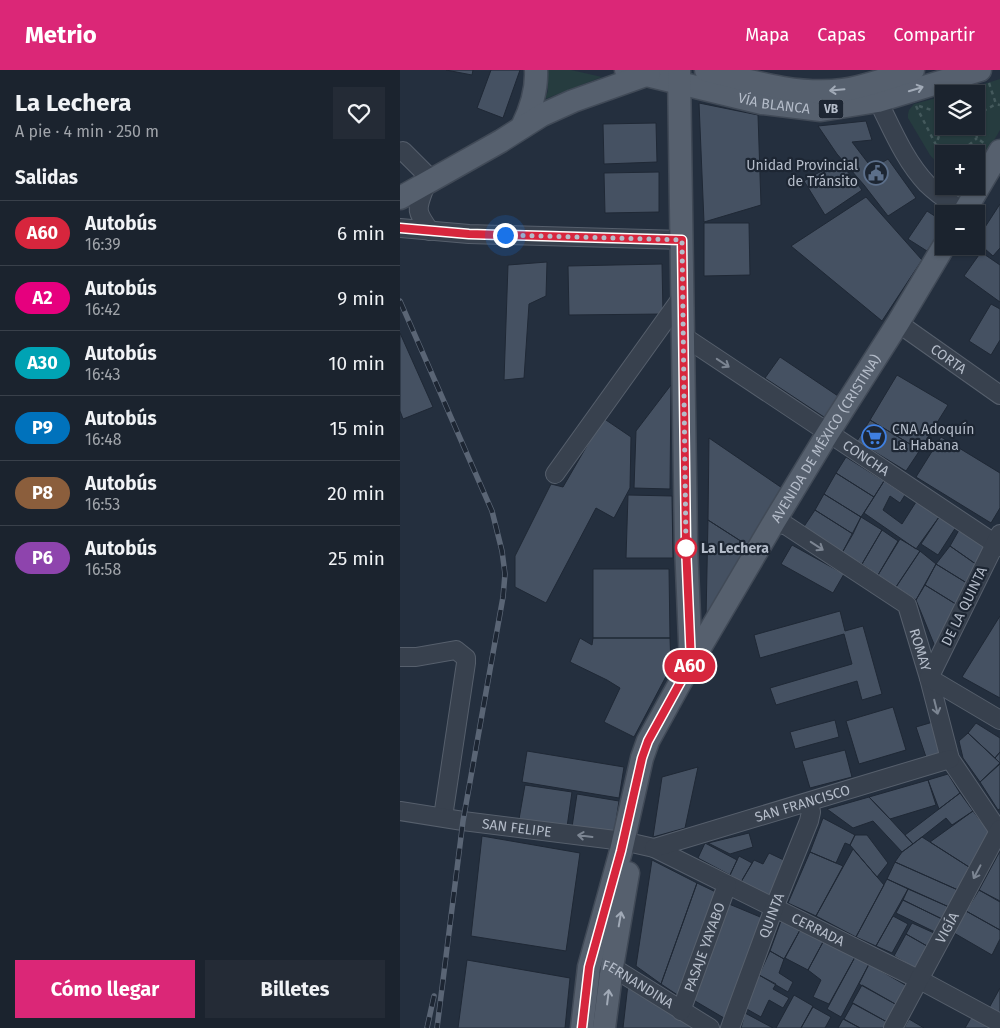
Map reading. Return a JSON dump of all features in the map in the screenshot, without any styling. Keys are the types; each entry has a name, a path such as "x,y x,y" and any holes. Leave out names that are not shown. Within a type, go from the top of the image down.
{"main road":[{"path":"522,127 529,114 534,97 536,70"},
{"name":"VÍA BLANCA","path":"706,70 790,89 818,92 844,90 883,75 913,70"},
{"path":"400,198 556,108 644,72"},
{"name":"VÍA BLANCA","path":"644,72 680,77 762,103 821,110 878,101 984,74"},
{"path":"594,94 680,77 686,545 691,663 687,687"},
{"path":"973,205 1000,152"},
{"path":"976,205 1000,176"},
{"name":"AVENIDA DE MÉXICO (CRISTINA)","path":"902,326 939,255"},
{"name":"AVENIDA DE MÉXICO (CRISTINA)","path":"582,1028 637,844 652,760 658,743 687,687 833,436 902,326 951,255"},
{"name":"AVENIDA DE MÉXICO (CRISTINA)","path":"637,844 642,758 648,741 691,663 781,524"},
{"name":"AVENIDA DE MÉXICO (CRISTINA)","path":"601,964 604,1028"}],"street":[{"path":"878,101 900,147 925,182 940,196 954,205"},
{"path":"403,150 429,182 419,205 419,216 430,232"},
{"path":"400,228 469,234 682,240"},
{"path":"555,474 682,297"},
{"name":"CORTA","path":"902,326 1000,395"},
{"name":"CONCHA","path":"683,336 833,436 998,542"},
{"name":"ROMAY","path":"781,524 907,605 929,678 950,760 1000,831"},
{"name":"DE LA QUINTA","path":"929,678 998,542"},
{"path":"400,657 416,657 456,650 466,658 443,817"},
{"path":"929,678 1000,720"},
{"name":"SAN FRANCISCO","path":"637,844 809,803 950,760"},
{"name":"QUINTA","path":"730,1028 774,908 809,821 809,803"},
{"name":"SAN FELIPE","path":"400,811 637,844"},
{"name":"VIGÍA","path":"893,1028 1000,831"},
{"name":"CERRADA","path":"637,844 774,908 920,980 1000,1023"},
{"name":"PASAJE YAYABO","path":"681,1011 727,885"},
{"name":"FERNANDINA","path":"601,964 710,1028"}],"path":[{"path":"984,74 998,104 985,110"},
{"path":"916,105 936,145"},
{"path":"936,145 939,135"},
{"path":"970,145 977,138"}],"green space":[{"path":"548,70 571,70 602,77 545,99 548,91"},
{"path":"1000,79 1000,130 985,156 985,145 935,145 935,161 908,118 909,110 914,104 935,98 935,135 985,135 985,85 980,85"}],"building":[{"path":"446,70 473,70 472,75"},
{"path":"491,70 520,70 503,118 477,108"},
{"path":"699,103 758,115 761,205 704,222"},
{"name":"Unidad Provincial de Tránsito","path":"866,121 872,140 852,142 868,163 878,165 888,159 916,198 888,216 837,154 818,126"},
{"path":"656,123 657,162 604,164 603,124"},
{"path":"839,161 862,190 825,215 804,181"},
{"path":"659,172 659,212 605,213 604,173"},
{"path":"866,197 922,260 882,321 791,246"},
{"path":"1000,204 1000,248 993,256 985,249 985,227"},
{"path":"927,211 935,216 935,239 927,251 908,239"},
{"path":"704,223 749,223 750,275 704,276"},
{"path":"979,255 985,255 1000,265 1000,302 964,276"},
{"path":"547,262 546,296 529,304 524,378 504,380 508,265"},
{"path":"662,264 663,314 569,315 568,266"},
{"path":"991,304 1000,309 1000,340 991,355 969,341"},
{"path":"400,333 433,407 403,419 400,411"},
{"path":"780,357 841,398 827,419 765,378"},
{"path":"897,375 948,405 920,450 870,420"},
{"path":"671,385 670,489 634,488 636,431"},
{"path":"603,418 631,437 630,488 614,518 596,508 546,603 515,587 515,556 551,484 563,487"},
{"path":"870,420 920,450 906,471 857,441"},
{"path":"941,437 1000,473 1000,508 991,523 916,477"},
{"path":"709,438 785,490 750,547 708,520"},
{"path":"846,457 884,481 874,497 836,473"},
{"path":"836,473 874,497 861,517 824,494"},
{"path":"884,481 905,495 900,503 890,496 883,510 902,524 916,502 939,517 916,549 864,513"},
{"path":"824,494 861,517 853,534 815,510"},
{"path":"628,495 672,496 673,558 626,558"},
{"path":"815,510 853,534 842,553 803,528"},
{"path":"861,517 882,530 862,564 842,553"},
{"path":"939,517 956,527 938,555 921,544"},
{"path":"708,520 750,547 706,618"},
{"path":"882,530 898,541 878,575 862,564"},
{"path":"959,530 989,549 980,567 950,546"},
{"path":"900,539 920,551 896,587 878,575"},
{"path":"792,545 844,574 833,593 781,564"},
{"path":"950,546 980,567 970,585 936,564"},
{"path":"920,551 936,564 916,600 896,587"},
{"path":"936,564 970,585 959,606 925,585"},
{"path":"593,569 669,569 670,638 593,638"},
{"path":"925,585 959,606 936,649 916,600"},
{"path":"840,611 845,631 863,626 882,694 862,700 857,681 776,705 770,688 852,664 844,634 760,658 754,635"},
{"path":"1000,616 1000,698 962,677"},
{"path":"580,638 592,645 593,638 670,638 671,667 634,737 604,722 620,688 570,662"},
{"path":"893,707 906,750 859,764 846,721"},
{"path":"835,720 839,737 795,749 790,732"},
{"path":"933,722 943,755 927,760 916,727"},
{"path":"976,723 1000,738 1000,752 995,758 968,733"},
{"path":"968,733 1000,763 980,782 963,758 959,741"},
{"path":"845,750 852,777 810,788 802,761"},
{"path":"527,751 624,767 619,798 522,782"},
{"path":"1000,752 1000,763 995,758"},
{"path":"1000,764 1000,809 998,810 980,782"},
{"path":"698,767 685,828 653,837 662,777"},
{"path":"948,774 960,793 939,809 928,780"},
{"path":"928,780 936,805 890,819 869,797"},
{"path":"525,785 572,792 567,827 519,819"},
{"path":"960,793 973,811 952,825 946,818 913,844 905,835"},
{"path":"577,794 619,801 614,834 572,827"},
{"path":"869,797 913,844 902,852 873,821 853,828 827,809"},
{"path":"973,811 990,833 969,867 930,842"},
{"path":"823,818 855,835 850,845 845,843 836,863 810,852"},
{"path":"749,833 753,847 730,854 708,843"},
{"path":"855,835 867,835 888,863 877,877 850,845"},
{"path":"482,836 580,853 566,951 471,936"},
{"path":"922,837 969,867 958,890 895,862 902,852"},
{"path":"705,843 737,860 730,875 698,858"},
{"path":"853,849 884,885 856,937 816,916"},
{"path":"1000,851 1000,902 979,890"},
{"path":"810,852 843,866 816,916 788,903"},
{"path":"769,853 788,862 773,897 741,882 754,860 763,864"},
{"path":"739,856 752,863 741,882 730,875"},
{"path":"652,860 697,883 661,984 636,966"},
{"path":"895,862 958,890 949,907 887,879"},
{"path":"887,879 908,889 876,946 856,937"},
{"path":"697,883 720,894 679,996 661,984"},
{"path":"908,889 949,907 942,919 903,900"},
{"path":"979,890 1000,901 1000,930 966,911"},
{"path":"903,900 942,919 935,932 896,913"},
{"path":"729,904 765,919 724,1018 690,998"},
{"path":"966,911 1000,930 1000,939 992,955 954,933"},
{"path":"893,916 908,924 892,953 876,946"},
{"path":"781,921 800,930 784,959 770,951"},
{"path":"912,923 934,933 927,946 906,934"},
{"path":"800,930 823,942 808,970 785,958"},
{"path":"906,934 927,946 915,968 894,956"},
{"path":"823,942 855,957 829,1004 813,997 821,980 808,970"},
{"path":"770,951 784,959 779,973 793,982 788,992 759,975"},
{"path":"855,957 869,964 841,1017 827,1009"},
{"path":"467,960 570,978 565,1028 458,1028"},
{"path":"869,964 907,986 897,1005 859,984"},
{"path":"759,975 776,984 773,989 789,998 783,1008 769,1000 761,1017 745,1008"},
{"path":"628,984 696,1028 623,1028"},
{"path":"862,985 897,1005 887,1022 852,1003"},
{"path":"1000,988 1000,1013 989,1008"},
{"path":"794,995 813,1006 801,1028 776,1028"},
{"path":"853,1003 887,1022 884,1028 860,1028 844,1019"},
{"path":"813,1007 831,1017 825,1028 801,1028"},
{"path":"745,1013 773,1028 741,1028"},
{"path":"972,1016 992,1028 965,1028"},
{"path":"843,1019 860,1028 838,1028"},
{"path":"909,1019 924,1028 904,1028"}],"railway":[{"path":"400,301 492,511 502,551 505,574 503,597 463,821 437,1028"},
{"path":"427,1028 434,996"}],"bus line":[{"name":"A60","path":"400,228 469,234 682,240 686,545 691,663 648,741 642,758 621,851 589,967 582,1028"}],"place":[{"name":"Unidad Provincial de Tránsito","path":"876,173"},
{"name":"CNA Adoquín La Habana","path":"874,437"},
{"name":"La Lechera","path":"686,548"}],"route":[{"path":"505,235 682,240 686,548"}]}
